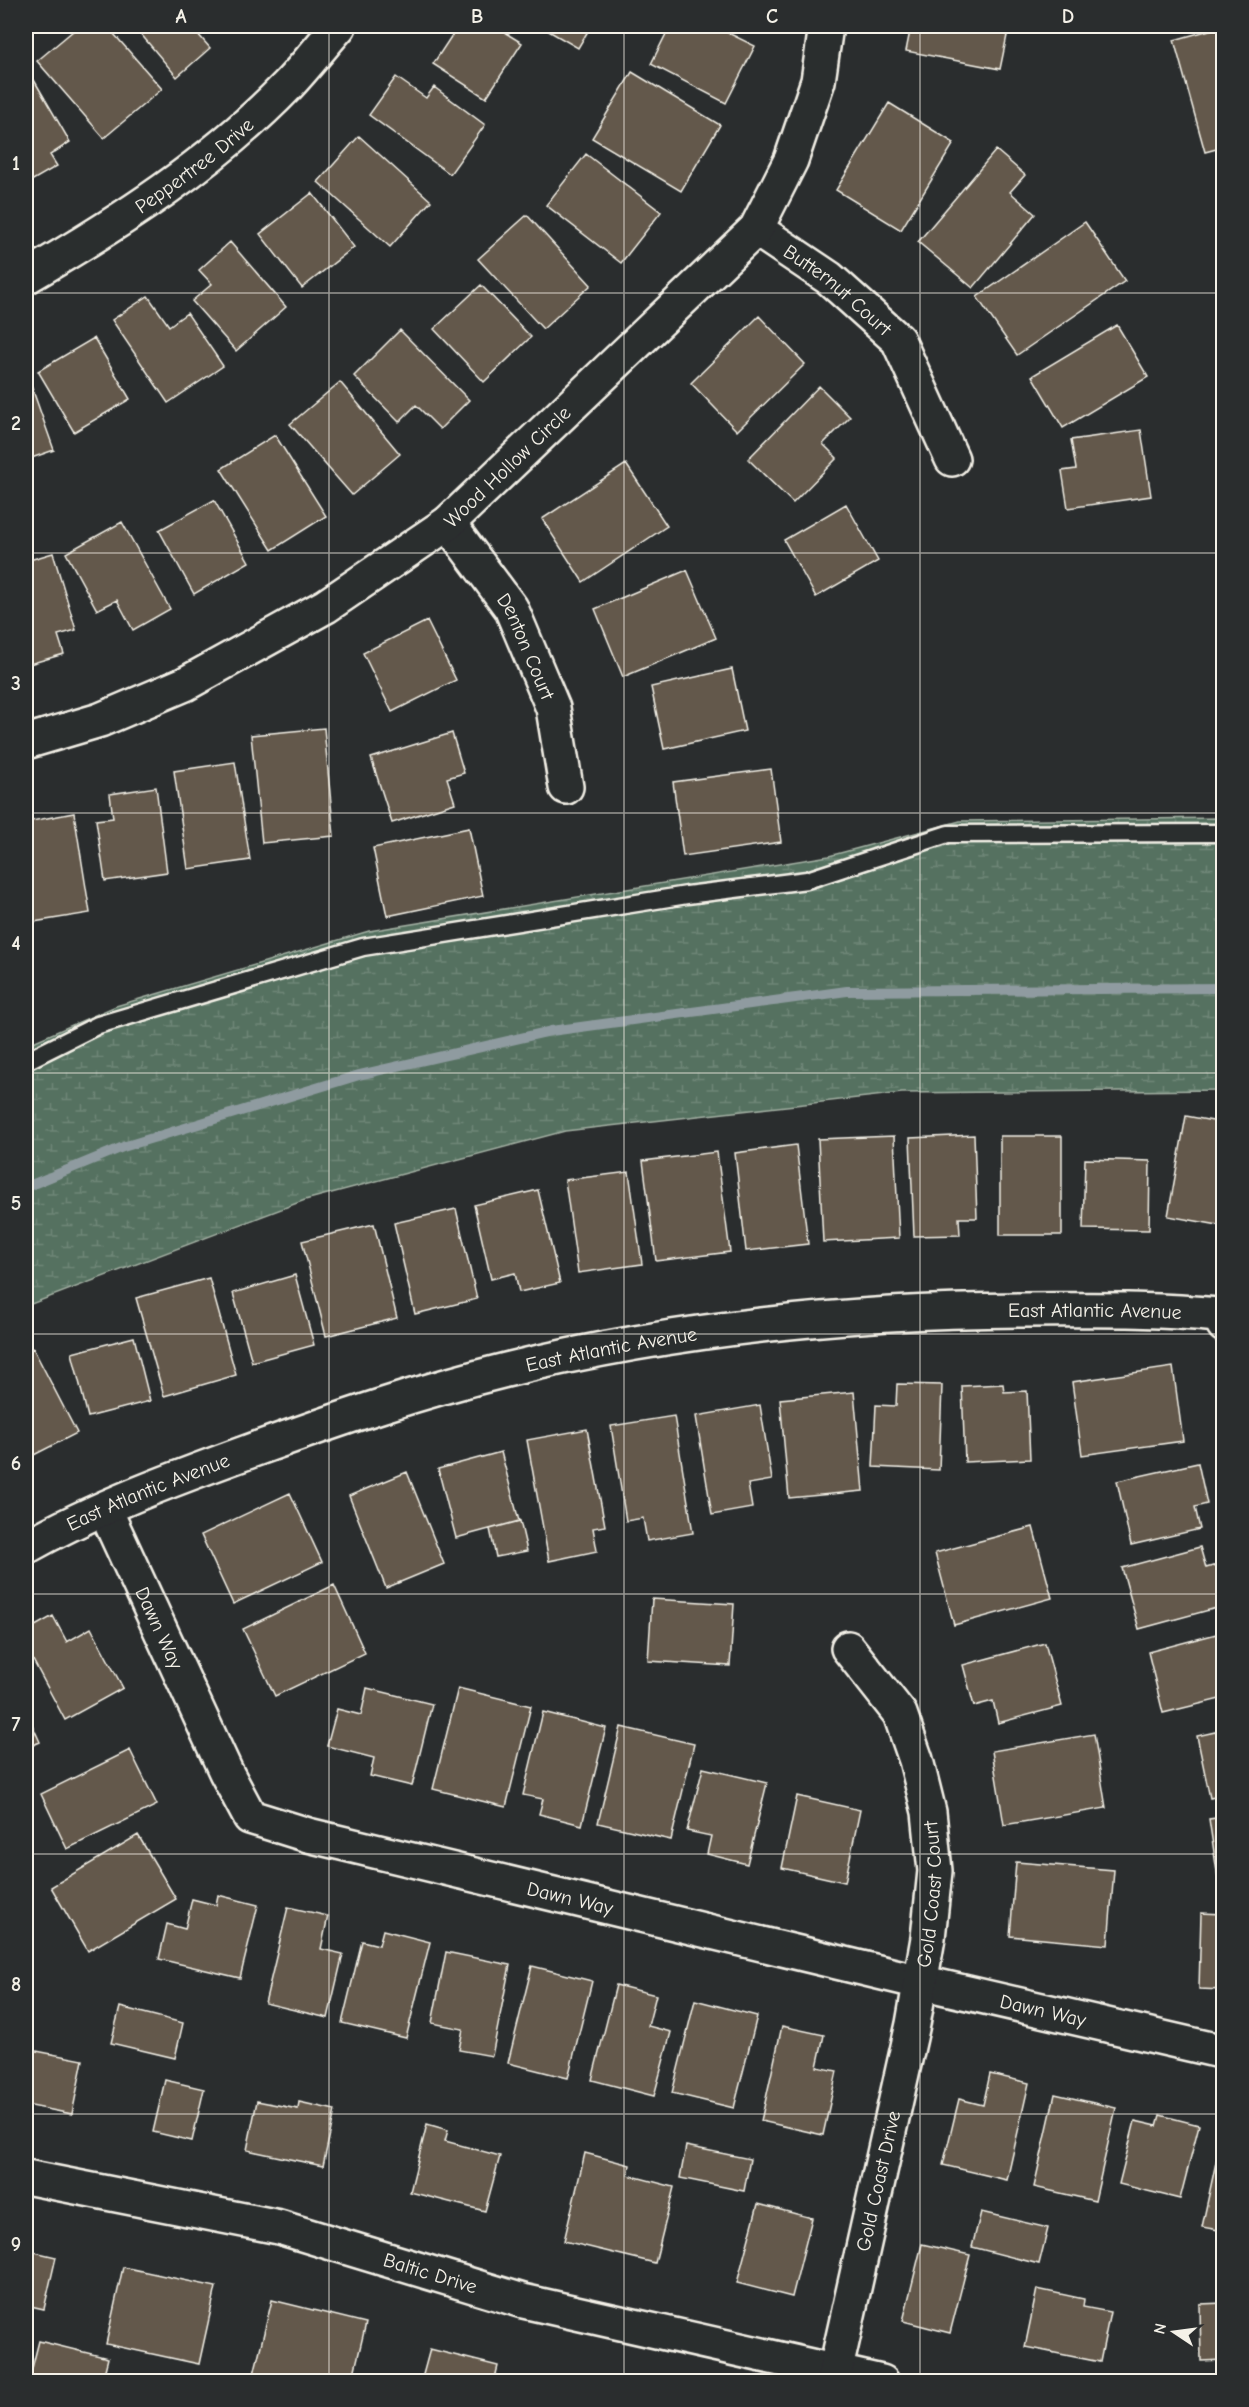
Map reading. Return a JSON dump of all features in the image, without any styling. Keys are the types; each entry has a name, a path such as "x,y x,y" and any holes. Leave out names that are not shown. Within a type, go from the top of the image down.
{"street":[{"name":"Peppertree Drive","path":"26,277 113,227 204,160 288,85 339,26"},
{"name":"Wood Hollow Circle","path":"26,742 100,720 185,684 326,606 448,523 756,229 791,160 818,81 826,26"},
{"name":"Butternut Court","path":"756,229 829,278 898,340 952,459"},
{"name":"Denton Court","path":"448,523 511,608 553,708 566,787"},
{"name":"East Atlantic Avenue","path":"26,1546 176,1478 354,1413 506,1370 658,1339 809,1320 964,1311 1158,1309 1218,1316 1224,1325"},
{"name":"Dawn Way","path":"105,1510 225,1772 250,1817 308,1835 920,1982 1224,2052"},
{"name":"Gold Coast Court","path":"848,1648 900,1714 916,1760 929,1812 935,1871 920,1982"},
{"name":"Gold Coast Drive","path":"834,2376 920,1982"},
{"name":"Baltic Drive","path":"26,2177 279,2227 523,2301 834,2376 882,2382"}],"lane":[{"path":"26,1061 98,1025 363,947 687,895 807,880 948,834 1224,832"}],"green space":[{"path":"1223,818 1223,1090 902,1093 565,1131 305,1200 26,1306 26,1045 116,1006 369,931 829,856 960,821"}],"building":[{"path":"79,26 107,26 162,89 104,138 37,61"},
{"path":"134,26 191,26 210,48 177,77"},
{"path":"458,26 494,26 522,43 486,98 433,64"},
{"path":"540,26 591,26 578,48"},
{"path":"670,26 714,26 755,46 726,103 651,64"},
{"path":"911,26 1009,26 1000,69 906,51"},
{"path":"1224,26 1224,147 1205,152 1174,40"},
{"path":"632,72 720,125 681,191 592,138"},
{"path":"396,77 426,98 434,87 485,125 450,174 369,115"},
{"path":"34,80 70,142 50,155 57,166 26,184 26,85"},
{"path":"889,103 954,143 901,230 836,190"},
{"path":"359,136 431,201 390,247 318,182"},
{"path":"996,150 1025,175 1010,192 1035,214 973,288 918,242"},
{"path":"586,154 661,212 621,263 546,205"},
{"path":"312,193 354,247 302,288 260,234"},
{"path":"527,215 591,285 543,329 478,259"},
{"path":"1085,222 1125,281 1017,355 977,297"},
{"path":"230,242 286,307 236,351 192,301 212,284 199,270"},
{"path":"481,285 531,337 484,382 434,329"},
{"path":"148,296 169,326 187,313 223,366 168,403 112,320"},
{"path":"759,316 805,364 737,431 691,383"},
{"path":"1117,325 1148,377 1063,428 1032,376"},
{"path":"400,330 469,400 440,429 416,405 399,422 354,376"},
{"path":"94,338 130,399 74,432 38,371"},
{"path":"26,371 54,450 26,460"},
{"path":"340,382 400,454 352,495 290,424"},
{"path":"819,386 850,417 823,444 837,458 793,503 748,459"},
{"path":"1141,430 1151,496 1068,508 1062,471 1076,469 1071,440"},
{"path":"275,435 326,516 272,550 221,469"},
{"path":"626,464 667,526 583,582 542,519"},
{"path":"214,500 249,562 194,594 159,530"},
{"path":"846,504 878,561 816,597 784,540"},
{"path":"122,522 170,609 133,630 117,600 97,610 66,553"},
{"path":"53,553 76,630 58,635 64,654 26,665 26,561"},
{"path":"687,570 716,638 623,677 595,609"},
{"path":"427,621 456,680 392,712 363,653"},
{"path":"732,669 745,731 664,749 651,687"},
{"path":"324,728 334,836 262,843 251,735"},
{"path":"452,733 464,773 447,778 455,803 392,823 371,758"},
{"path":"235,762 250,860 188,869 174,771"},
{"path":"771,769 781,842 683,856 673,782"},
{"path":"156,787 167,872 105,881 96,820 113,818 110,794"},
{"path":"74,813 90,913 27,923 26,822"},
{"path":"469,828 483,896 387,916 373,848"},
{"path":"1186,1116 1224,1123 1224,1226 1168,1216"},
{"path":"974,1135 977,1218 959,1218 960,1235 914,1236 910,1138"},
{"path":"894,1136 899,1238 823,1242 818,1139"},
{"path":"1000,1136 1062,1136 1062,1235 1000,1235"},
{"path":"796,1145 808,1244 746,1251 735,1153"},
{"path":"717,1152 730,1252 656,1261 643,1161"},
{"path":"1085,1159 1150,1161 1149,1230 1083,1229"},
{"path":"629,1172 642,1264 578,1273 565,1180"},
{"path":"538,1190 560,1283 519,1292 515,1273 491,1279 474,1205"},
{"path":"456,1209 477,1299 415,1314 394,1223"},
{"path":"374,1224 397,1318 326,1336 302,1241"},
{"path":"295,1275 314,1345 252,1362 233,1293"},
{"path":"209,1278 236,1375 164,1396 136,1298"},
{"path":"134,1337 150,1401 88,1417 72,1353"},
{"path":"33,1348 77,1433 26,1459 26,1352"},
{"path":"1173,1367 1183,1441 1082,1455 1072,1382"},
{"path":"897,1384 942,1385 939,1470 873,1467 876,1405 896,1406"},
{"path":"1003,1384 1004,1392 1027,1391 1030,1459 965,1462 962,1386"},
{"path":"854,1392 863,1491 789,1498 780,1399"},
{"path":"760,1405 772,1480 748,1484 752,1508 712,1515 696,1416"},
{"path":"674,1416 693,1533 647,1541 643,1518 626,1521 611,1426"},
{"path":"587,1429 605,1526 593,1528 597,1551 549,1561 527,1440"},
{"path":"501,1452 519,1521 456,1538 438,1469"},
{"path":"1198,1463 1207,1504 1195,1507 1200,1529 1131,1545 1117,1481"},
{"path":"407,1472 444,1564 386,1588 349,1496"},
{"path":"290,1493 322,1562 233,1604 201,1535"},
{"path":"520,1521 527,1551 496,1557 490,1529"},
{"path":"1033,1527 1052,1598 954,1625 935,1553"},
{"path":"1200,1547 1206,1568 1220,1564 1224,1579 1224,1606 1139,1629 1122,1568"},
{"path":"334,1585 365,1653 275,1696 243,1629"},
{"path":"652,1599 734,1604 730,1666 648,1661"},
{"path":"53,1616 67,1642 91,1628 123,1688 65,1720 26,1647 26,1631"},
{"path":"1224,1632 1224,1698 1163,1713 1148,1652"},
{"path":"1045,1643 1062,1706 998,1723 993,1701 974,1706 963,1665"},
{"path":"367,1688 432,1704 412,1786 370,1776 374,1758 327,1746 337,1709 361,1715"},
{"path":"458,1688 531,1706 506,1807 433,1789"},
{"path":"26,1711 40,1742 26,1748"},
{"path":"543,1712 606,1728 582,1825 539,1814 543,1799 523,1795"},
{"path":"621,1727 694,1744 671,1840 598,1823"},
{"path":"1224,1730 1224,1795 1210,1798 1197,1736"},
{"path":"1094,1734 1106,1808 1004,1825 992,1751"},
{"path":"130,1750 157,1805 67,1849 41,1794"},
{"path":"703,1768 767,1783 747,1864 707,1854 711,1836 687,1831"},
{"path":"797,1796 860,1810 845,1882 782,1868"},
{"path":"1224,1817 1224,1885 1219,1885 1209,1819"},
{"path":"138,1835 176,1899 88,1951 51,1887"},
{"path":"1016,1862 1114,1870 1108,1945 1010,1936"},
{"path":"218,1895 258,1905 240,1978 159,1959 167,1924 185,1929 192,1899 216,1905"},
{"path":"288,1907 328,1916 321,1949 343,1954 328,2018 265,2003"},
{"path":"1201,1913 1224,1914 1224,1990 1199,1989"},
{"path":"383,1930 430,1942 406,2038 342,2023 362,1941 379,1945"},
{"path":"446,1952 510,1965 492,2056 459,2050 463,2029 432,2023"},
{"path":"532,1966 592,1981 568,2078 508,2063"},
{"path":"616,1985 656,1995 648,2026 671,2032 654,2096 592,2080"},
{"path":"695,2000 757,2016 734,2108 672,2093"},
{"path":"120,2007 183,2023 175,2058 111,2043"},
{"path":"782,2026 824,2035 817,2067 837,2071 823,2135 761,2121"},
{"path":"26,2049 83,2060 72,2114 26,2105"},
{"path":"990,2074 1029,2083 1007,2180 943,2165 959,2099 983,2105"},
{"path":"165,2080 204,2089 192,2141 153,2132"},
{"path":"1055,2094 1116,2108 1095,2201 1034,2187"},
{"path":"257,2101 298,2109 299,2102 335,2110 323,2166 247,2150"},
{"path":"1160,2115 1199,2125 1180,2199 1119,2184 1135,2121 1157,2126"},
{"path":"427,2124 448,2130 445,2141 500,2156 485,2211 410,2192"},
{"path":"1224,2130 1224,2231 1202,2227"},
{"path":"686,2146 750,2159 744,2191 680,2178"},
{"path":"585,2153 630,2165 628,2175 674,2187 655,2263 564,2241"},
{"path":"758,2204 812,2218 792,2297 737,2283"},
{"path":"981,2212 1048,2228 1039,2264 972,2247"},
{"path":"922,2244 970,2255 950,2333 903,2321"},
{"path":"26,2250 56,2257 44,2309 26,2305"},
{"path":"123,2267 216,2287 199,2364 106,2344"},
{"path":"1037,2289 1084,2299 1083,2307 1110,2312 1100,2362 1025,2347"},
{"path":"272,2300 366,2323 352,2382 284,2382 254,2374"},
{"path":"1224,2303 1224,2360 1201,2361 1200,2304"},
{"path":"39,2341 108,2358 102,2382 53,2382 30,2376"},
{"path":"430,2349 498,2366 494,2382 421,2382"}],"waterway":[{"path":"26,1187 123,1147 359,1075 551,1031 847,991 1224,988"}]}
